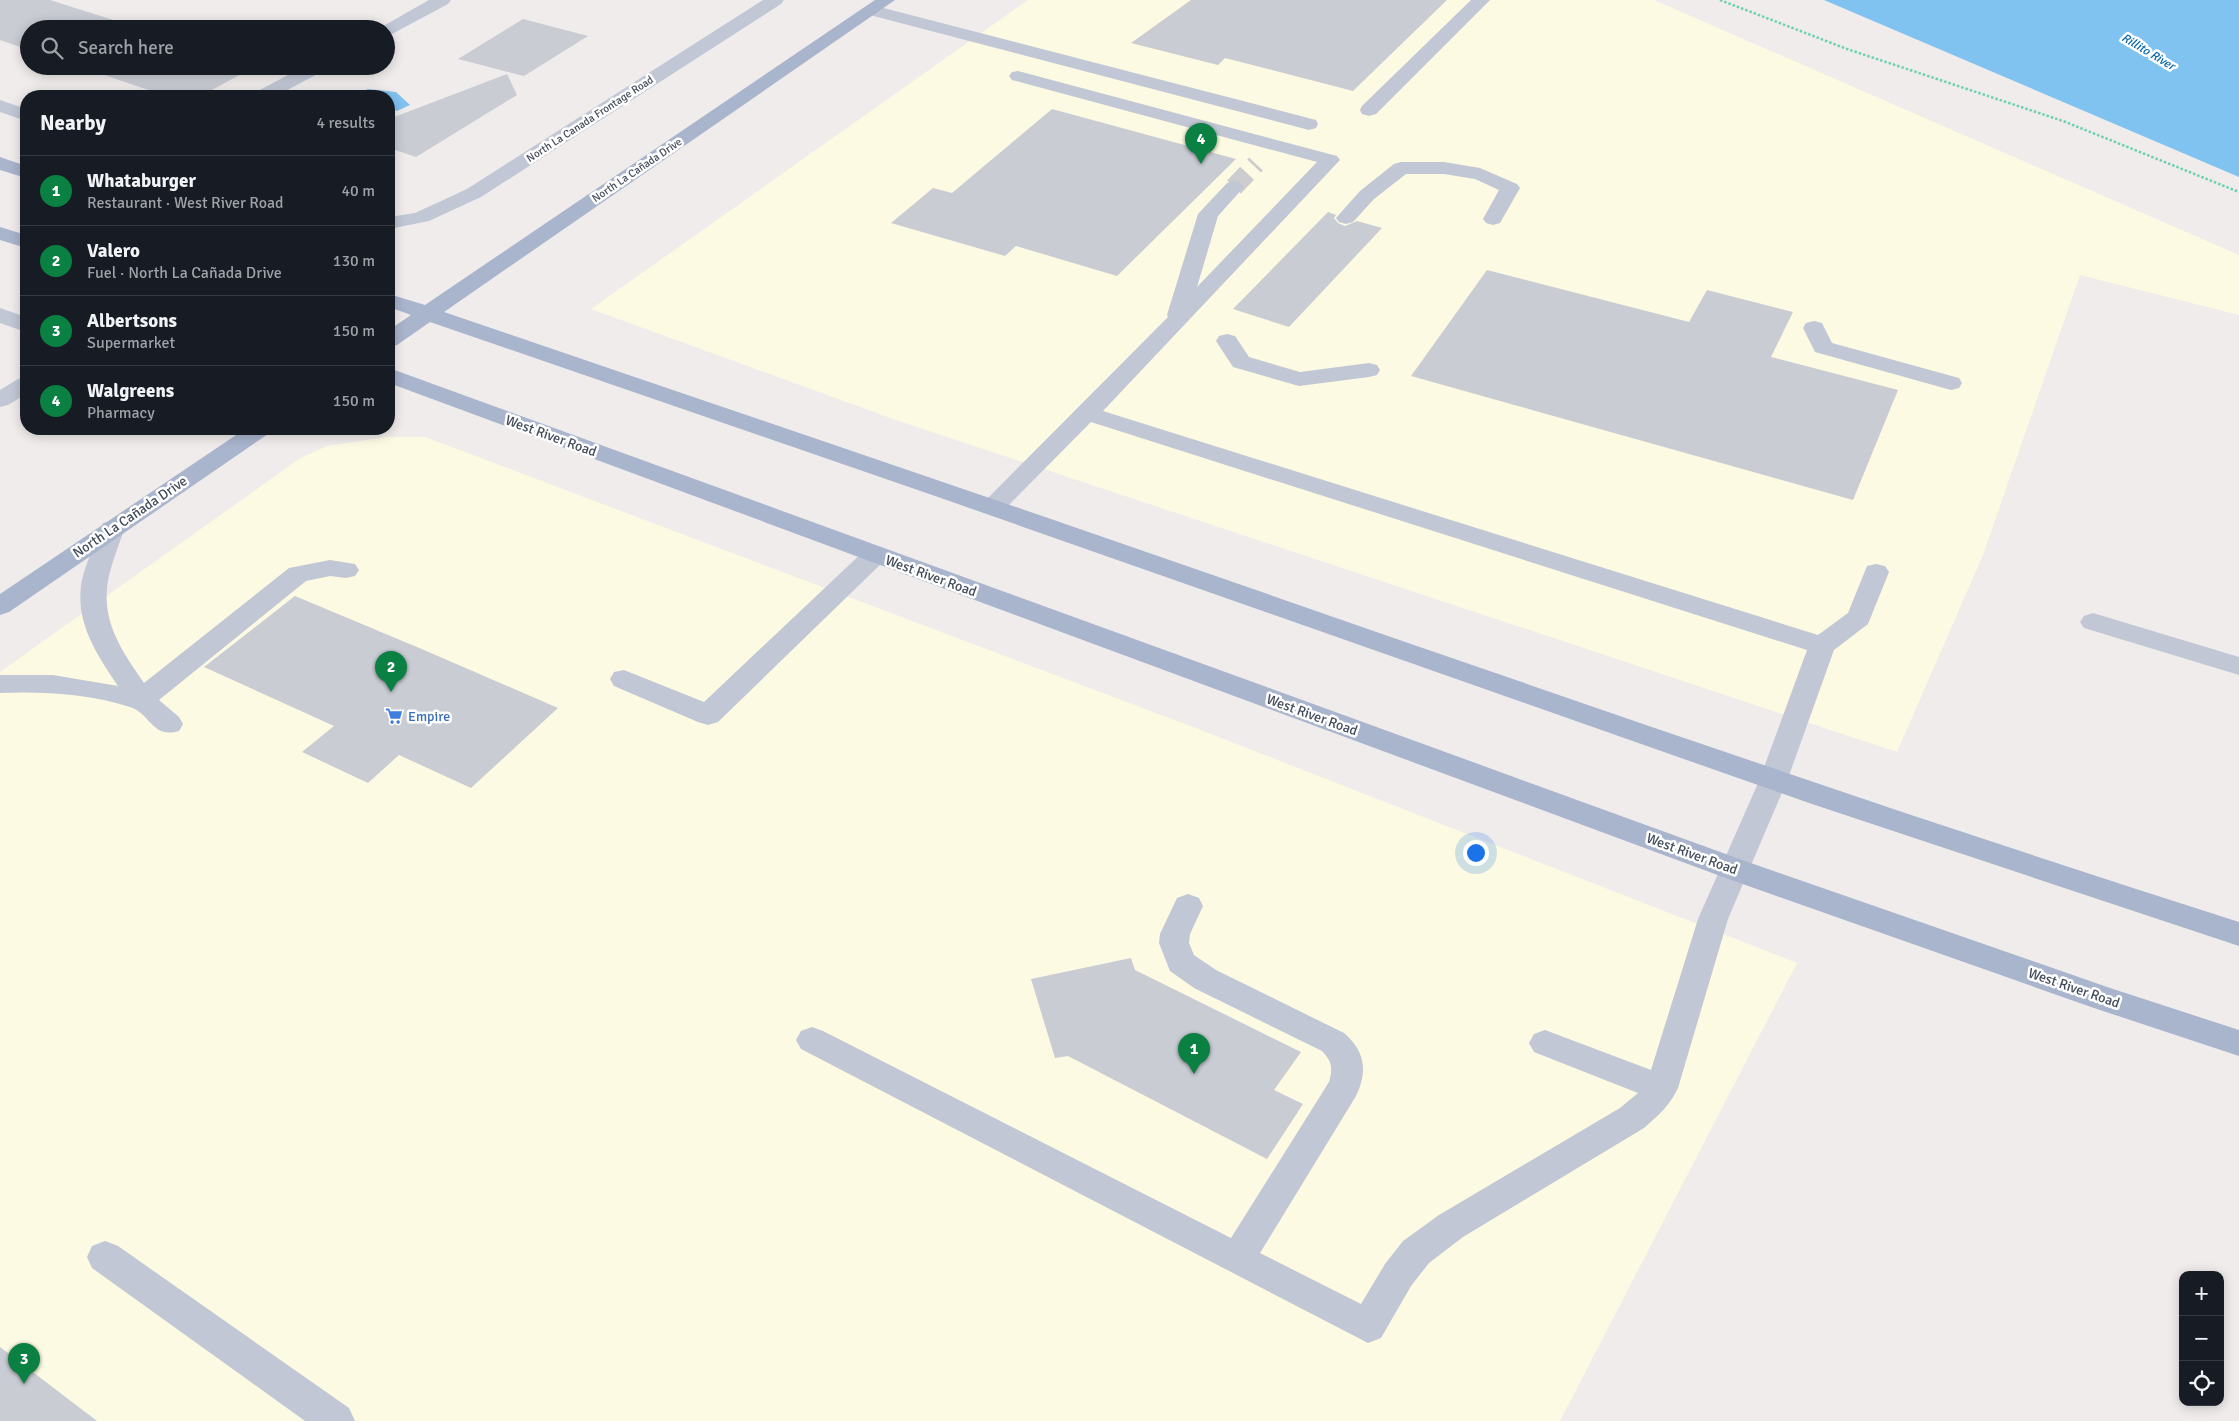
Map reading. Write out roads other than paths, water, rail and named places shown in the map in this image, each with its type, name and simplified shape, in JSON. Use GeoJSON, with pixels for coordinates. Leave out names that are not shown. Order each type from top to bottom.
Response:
{"type":"FeatureCollection","features":[{"type":"Feature","properties":{"kind":"main road","name":"North La Cañada Drive"},"geometry":{"type":"LineString","coordinates":[[395,336],[879,5]]}},
{"type":"Feature","properties":{"kind":"main road"},"geometry":{"type":"LineString","coordinates":[[0,163],[20,170]]}},
{"type":"Feature","properties":{"kind":"main road"},"geometry":{"type":"LineString","coordinates":[[0,233],[20,240]]}},
{"type":"Feature","properties":{"kind":"main road"},"geometry":{"type":"LineString","coordinates":[[395,302],[1773,780],[2076,882],[2239,934]]}},
{"type":"Feature","properties":{"kind":"main road","name":"West River Road"},"geometry":{"type":"LineString","coordinates":[[395,377],[1734,869],[2102,998],[2239,1043]]}},
{"type":"Feature","properties":{"kind":"main road","name":"North La Cañada Drive"},"geometry":{"type":"LineString","coordinates":[[0,606],[251,435]]}},
{"type":"Feature","properties":{"kind":"street"},"geometry":{"type":"LineString","coordinates":[[395,25],[442,0]]}},
{"type":"Feature","properties":{"kind":"street","name":"North La Canada Frontage Road"},"geometry":{"type":"LineString","coordinates":[[395,222],[429,214],[474,193],[775,0]]}},
{"type":"Feature","properties":{"kind":"street"},"geometry":{"type":"LineString","coordinates":[[1369,110],[1481,0]]}},
{"type":"Feature","properties":{"kind":"street"},"geometry":{"type":"LineString","coordinates":[[879,5],[1309,124]]}},
{"type":"Feature","properties":{"kind":"street"},"geometry":{"type":"LineString","coordinates":[[274,90],[302,75]]}},
{"type":"Feature","properties":{"kind":"street"},"geometry":{"type":"LineString","coordinates":[[993,508],[1089,414],[1176,319],[1330,160],[1018,76]]}},
{"type":"Feature","properties":{"kind":"street"},"geometry":{"type":"LineString","coordinates":[[0,106],[20,113]]}},
{"type":"Feature","properties":{"kind":"street"},"geometry":{"type":"LineString","coordinates":[[1346,218],[1367,195],[1401,168],[1444,168],[1480,174],[1510,188],[1494,218]]}},
{"type":"Feature","properties":{"kind":"street"},"geometry":{"type":"LineString","coordinates":[[1176,319],[1208,214],[1234,187]]}},
{"type":"Feature","properties":{"kind":"street"},"geometry":{"type":"LineString","coordinates":[[0,315],[20,323]]}},
{"type":"Feature","properties":{"kind":"street"},"geometry":{"type":"LineString","coordinates":[[1814,328],[1823,347],[1952,383]]}},
{"type":"Feature","properties":{"kind":"street"},"geometry":{"type":"LineString","coordinates":[[1227,341],[1241,362],[1298,379],[1369,370]]}},
{"type":"Feature","properties":{"kind":"street"},"geometry":{"type":"LineString","coordinates":[[0,400],[20,388]]}},
{"type":"Feature","properties":{"kind":"street"},"geometry":{"type":"LineString","coordinates":[[1089,414],[1822,645]]}},
{"type":"Feature","properties":{"kind":"street"},"geometry":{"type":"LineString","coordinates":[[112,529],[95,580],[93,608],[100,635],[140,700],[169,724]]}},
{"type":"Feature","properties":{"kind":"street"},"geometry":{"type":"LineString","coordinates":[[624,679],[708,715],[875,555]]}},
{"type":"Feature","properties":{"kind":"street"},"geometry":{"type":"LineString","coordinates":[[140,700],[298,574],[330,568],[346,570]]}},
{"type":"Feature","properties":{"kind":"street"},"geometry":{"type":"LineString","coordinates":[[812,1040],[1368,1326],[1398,1275],[1416,1252],[1451,1226],[1632,1118],[1650,1104],[1662,1088],[1713,919],[1773,780],[1822,645],[1859,618],[1876,572]]}},
{"type":"Feature","properties":{"kind":"street"},"geometry":{"type":"LineString","coordinates":[[2092,622],[2239,666]]}},
{"type":"Feature","properties":{"kind":"street"},"geometry":{"type":"LineString","coordinates":[[0,684],[39,683],[82,687],[140,700]]}},
{"type":"Feature","properties":{"kind":"street"},"geometry":{"type":"LineString","coordinates":[[1188,906],[1175,934],[1174,943],[1181,962],[1204,979],[1333,1042],[1343,1050],[1348,1062],[1348,1074],[1344,1086],[1237,1259]]}},
{"type":"Feature","properties":{"kind":"street"},"geometry":{"type":"LineString","coordinates":[[1545,1043],[1662,1088]]}},
{"type":"Feature","properties":{"kind":"street"},"geometry":{"type":"LineString","coordinates":[[105,1257],[336,1421]]}},
{"type":"Feature","properties":{"kind":"water","name":"Rillito River"},"geometry":{"type":"Polygon","coordinates":[[[1824,0],[2239,0],[2239,177],[1824,0]]]}},
{"type":"Feature","properties":{"kind":"water"},"geometry":{"type":"Polygon","coordinates":[[[395,92],[410,105],[395,110],[395,92]]]}},
{"type":"Feature","properties":{"kind":"tunnel"},"geometry":{"type":"LineString","coordinates":[[1234,187],[1256,164]]}},
{"type":"Feature","properties":{"kind":"place","name":"Walgreens"},"geometry":{"type":"Point","coordinates":[1201,164]}},
{"type":"Feature","properties":{"kind":"place","name":"Valero"},"geometry":{"type":"Point","coordinates":[391,692]}},
{"type":"Feature","properties":{"kind":"place","name":"Empire"},"geometry":{"type":"Point","coordinates":[394,716]}},
{"type":"Feature","properties":{"kind":"place","name":"Whataburger"},"geometry":{"type":"Point","coordinates":[1194,1074]}},
{"type":"Feature","properties":{"kind":"place","name":"Albertsons"},"geometry":{"type":"Point","coordinates":[24,1384]}}]}
